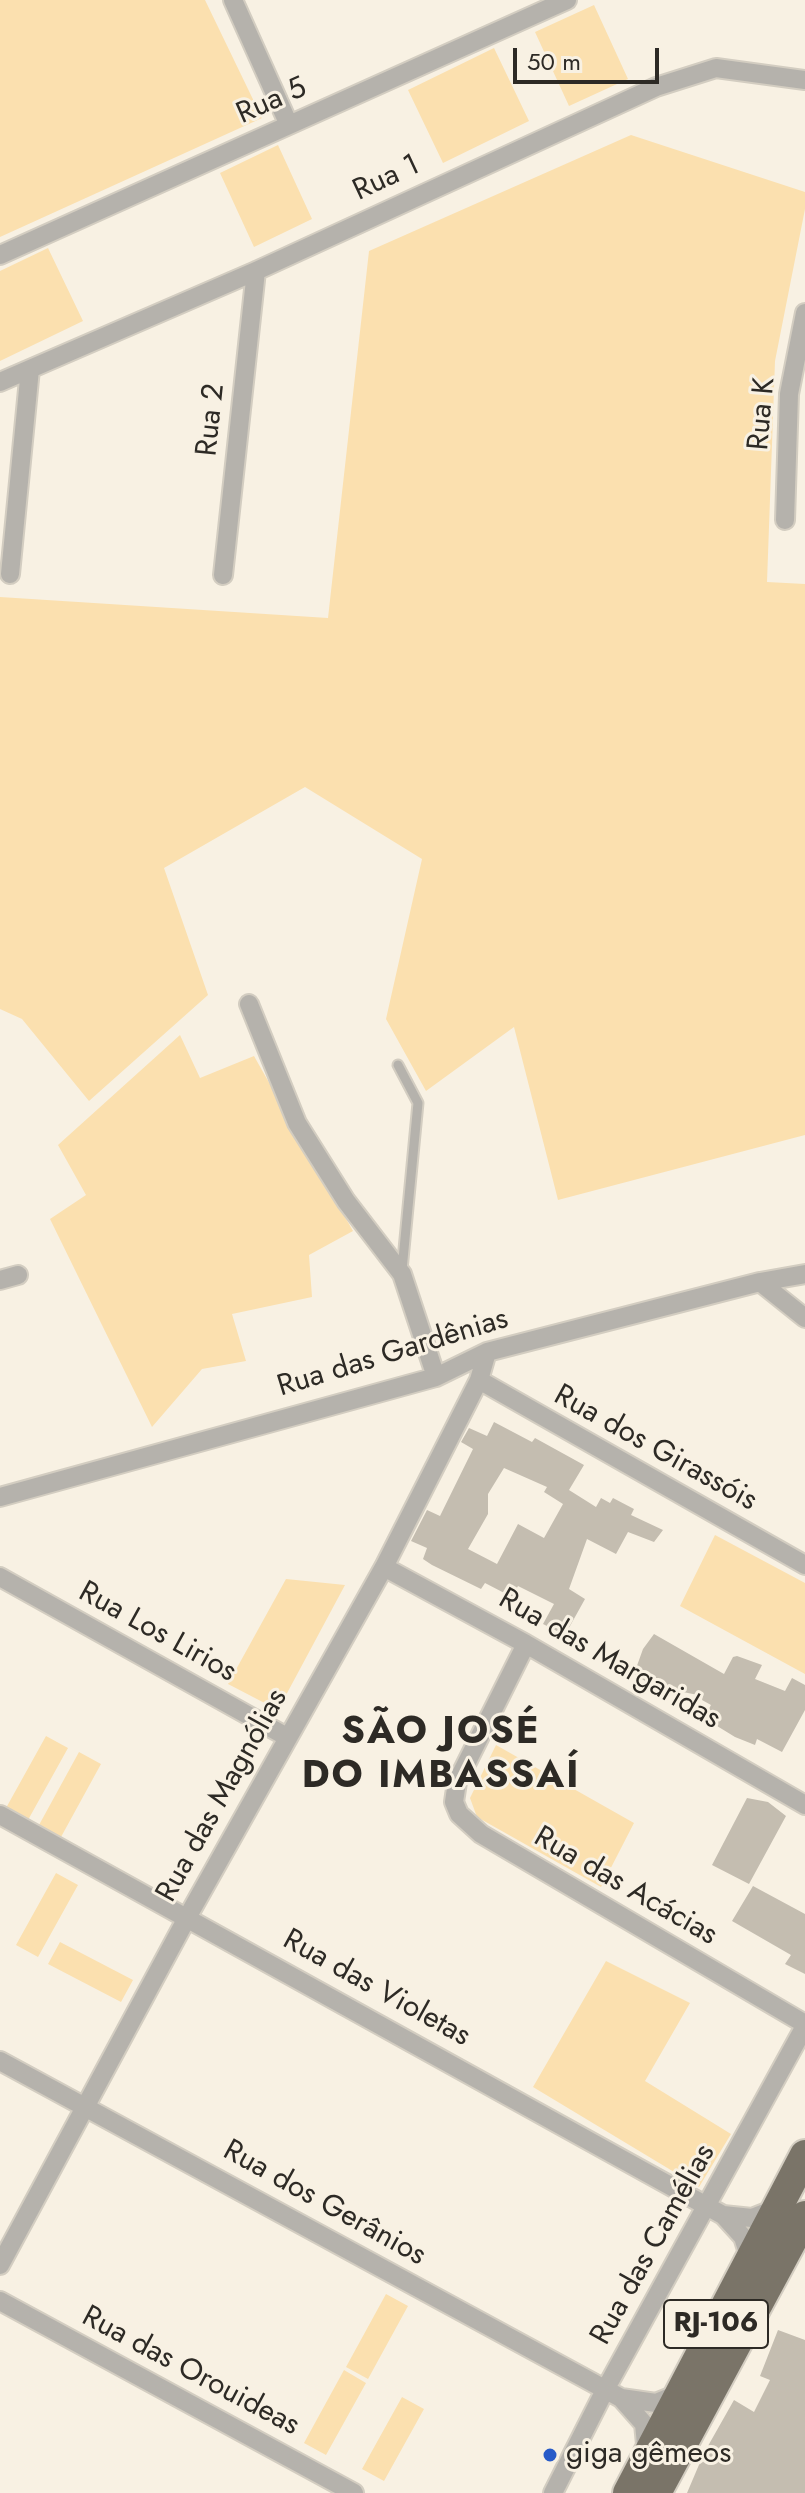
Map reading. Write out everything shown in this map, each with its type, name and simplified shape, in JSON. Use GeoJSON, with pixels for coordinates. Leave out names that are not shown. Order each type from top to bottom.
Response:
{"type":"FeatureCollection","features":[{"type":"Feature","properties":{"kind":"highway","name":"RJ-106"},"geometry":{"type":"LineString","coordinates":[[656,2493],[791,2212],[805,2155]]}},
{"type":"Feature","properties":{"kind":"highway","name":"RJ-106"},"geometry":{"type":"LineString","coordinates":[[628,2493],[750,2259],[791,2212]]}},
{"type":"Feature","properties":{"kind":"street"},"geometry":{"type":"LineString","coordinates":[[233,0],[289,125]]}},
{"type":"Feature","properties":{"kind":"street","name":"Rua 5"},"geometry":{"type":"LineString","coordinates":[[0,255],[567,0]]}},
{"type":"Feature","properties":{"kind":"street","name":"Rua 1"},"geometry":{"type":"LineString","coordinates":[[0,382],[256,271],[691,74],[716,68],[805,80]]}},
{"type":"Feature","properties":{"kind":"street","name":"Rua 2"},"geometry":{"type":"LineString","coordinates":[[223,575],[256,271]]}},
{"type":"Feature","properties":{"kind":"street","name":"Rua K"},"geometry":{"type":"LineString","coordinates":[[785,520],[789,394],[805,313]]}},
{"type":"Feature","properties":{"kind":"street"},"geometry":{"type":"LineString","coordinates":[[10,574],[30,369]]}},
{"type":"Feature","properties":{"kind":"street"},"geometry":{"type":"LineString","coordinates":[[249,1004],[297,1123],[354,1213],[402,1274],[436,1377]]}},
{"type":"Feature","properties":{"kind":"street","name":"Rua das Gardênias"},"geometry":{"type":"LineString","coordinates":[[0,1497],[436,1377],[487,1352],[760,1282],[805,1274]]}},
{"type":"Feature","properties":{"kind":"street"},"geometry":{"type":"LineString","coordinates":[[760,1282],[805,1318]]}},
{"type":"Feature","properties":{"kind":"street","name":"Rua das Magnólias"},"geometry":{"type":"LineString","coordinates":[[0,2265],[188,1916],[384,1567],[479,1380],[487,1352]]}},
{"type":"Feature","properties":{"kind":"street","name":"Rua dos Girassóis"},"geometry":{"type":"LineString","coordinates":[[479,1380],[805,1565]]}},
{"type":"Feature","properties":{"kind":"street","name":"Rua das Margaridas"},"geometry":{"type":"LineString","coordinates":[[384,1567],[526,1644],[805,1805]]}},
{"type":"Feature","properties":{"kind":"street","name":"Rua Los Lirios"},"geometry":{"type":"LineString","coordinates":[[0,1577],[287,1737]]}},
{"type":"Feature","properties":{"kind":"street","name":"Rua das Acácias"},"geometry":{"type":"LineString","coordinates":[[526,1644],[457,1782],[454,1802],[459,1814],[481,1834],[805,2025]]}},
{"type":"Feature","properties":{"kind":"street","name":"Rua das Violetas"},"geometry":{"type":"LineString","coordinates":[[0,1815],[188,1916],[716,2211],[743,2237],[750,2259]]}},
{"type":"Feature","properties":{"kind":"street","name":"Rua das Camélias"},"geometry":{"type":"LineString","coordinates":[[553,2493],[613,2394],[716,2211],[805,2025]]}},
{"type":"Feature","properties":{"kind":"street","name":"Rua dos Gerânios"},"geometry":{"type":"LineString","coordinates":[[0,2061],[613,2394],[644,2424],[647,2455]]}},
{"type":"Feature","properties":{"kind":"street"},"geometry":{"type":"LineString","coordinates":[[716,2211],[752,2218],[791,2212]]}},
{"type":"Feature","properties":{"kind":"street","name":"Rua das Orouideas"},"geometry":{"type":"LineString","coordinates":[[0,2301],[354,2493]]}},
{"type":"Feature","properties":{"kind":"street","name":"Rua dos Gerânios"},"geometry":{"type":"LineString","coordinates":[[613,2394],[656,2403],[680,2393]]}},
{"type":"Feature","properties":{"kind":"lane"},"geometry":{"type":"LineString","coordinates":[[398,1065],[418,1103],[402,1274]]}},
{"type":"Feature","properties":{"kind":"shaded area"},"geometry":{"type":"Polygon","coordinates":[[[0,0],[205,0],[262,118],[0,237],[0,0]]]}},
{"type":"Feature","properties":{"kind":"shaded area"},"geometry":{"type":"Polygon","coordinates":[[[594,5],[628,79],[569,106],[535,32],[594,5]]]}},
{"type":"Feature","properties":{"kind":"shaded area"},"geometry":{"type":"Polygon","coordinates":[[[494,48],[529,121],[443,163],[408,90],[494,48]]]}},
{"type":"Feature","properties":{"kind":"shaded area"},"geometry":{"type":"Polygon","coordinates":[[[631,135],[805,192],[805,209],[775,361],[767,582],[805,584],[805,1135],[558,1200],[514,1027],[426,1091],[386,1019],[422,859],[305,787],[164,868],[208,995],[89,1101],[22,1019],[0,1009],[0,597],[328,618],[369,251],[631,135]]]}},
{"type":"Feature","properties":{"kind":"shaded area"},"geometry":{"type":"Polygon","coordinates":[[[278,145],[312,219],[254,247],[220,173],[278,145]]]}},
{"type":"Feature","properties":{"kind":"shaded area"},"geometry":{"type":"Polygon","coordinates":[[[48,248],[83,321],[0,361],[0,271],[48,248]]]}},
{"type":"Feature","properties":{"kind":"shaded area"},"geometry":{"type":"Polygon","coordinates":[[[180,1035],[200,1078],[254,1056],[353,1231],[309,1255],[312,1297],[232,1314],[246,1361],[202,1369],[152,1427],[50,1219],[86,1195],[58,1145],[180,1035]]]}},
{"type":"Feature","properties":{"kind":"shaded area"},"geometry":{"type":"Polygon","coordinates":[[[715,1535],[805,1583],[805,1674],[680,1606],[715,1535]]]}},
{"type":"Feature","properties":{"kind":"shaded area"},"geometry":{"type":"Polygon","coordinates":[[[286,1579],[345,1585],[278,1710],[228,1684],[286,1579]]]}},
{"type":"Feature","properties":{"kind":"shaded area"},"geometry":{"type":"Polygon","coordinates":[[[46,1736],[68,1748],[28,1820],[6,1808],[46,1736]]]}},
{"type":"Feature","properties":{"kind":"shaded area"},"geometry":{"type":"Polygon","coordinates":[[[496,1745],[634,1823],[601,1887],[477,1817],[470,1798],[496,1745]]]}},
{"type":"Feature","properties":{"kind":"shaded area"},"geometry":{"type":"Polygon","coordinates":[[[79,1752],[101,1764],[61,1837],[39,1825],[79,1752]]]}},
{"type":"Feature","properties":{"kind":"shaded area"},"geometry":{"type":"Polygon","coordinates":[[[56,1873],[78,1885],[38,1957],[16,1945],[56,1873]]]}},
{"type":"Feature","properties":{"kind":"shaded area"},"geometry":{"type":"Polygon","coordinates":[[[60,1942],[133,1980],[121,2002],[48,1964],[60,1942]]]}},
{"type":"Feature","properties":{"kind":"shaded area"},"geometry":{"type":"Polygon","coordinates":[[[606,1961],[690,2003],[645,2081],[731,2134],[699,2187],[533,2087],[606,1961]]]}},
{"type":"Feature","properties":{"kind":"shaded area"},"geometry":{"type":"Polygon","coordinates":[[[386,2294],[408,2306],[368,2379],[346,2367],[386,2294]]]}},
{"type":"Feature","properties":{"kind":"shaded area"},"geometry":{"type":"Polygon","coordinates":[[[344,2370],[366,2383],[326,2455],[304,2443],[344,2370]]]}},
{"type":"Feature","properties":{"kind":"shaded area"},"geometry":{"type":"Polygon","coordinates":[[[402,2397],[424,2409],[384,2481],[362,2469],[402,2397]]]}},
{"type":"Feature","properties":{"kind":"building"},"geometry":{"type":"Polygon","coordinates":[[[494,1422],[532,1442],[535,1438],[584,1465],[569,1490],[596,1507],[601,1498],[610,1503],[613,1498],[634,1509],[631,1515],[663,1530],[654,1542],[628,1532],[616,1554],[587,1539],[569,1589],[585,1599],[565,1635],[543,1624],[554,1604],[518,1586],[512,1597],[485,1583],[481,1589],[423,1559],[427,1548],[411,1541],[427,1510],[440,1516],[473,1449],[461,1442],[469,1428],[487,1436],[494,1422]],[[504,1468],[488,1494],[488,1514],[468,1549],[497,1564],[518,1524],[544,1538],[563,1504],[544,1492],[547,1487],[504,1468]]]}},
{"type":"Feature","properties":{"kind":"building"},"geometry":{"type":"Polygon","coordinates":[[[654,1634],[724,1674],[733,1657],[737,1656],[762,1665],[755,1679],[785,1691],[792,1678],[805,1685],[805,1710],[782,1752],[757,1739],[755,1745],[735,1737],[704,1718],[711,1705],[702,1700],[703,1696],[653,1686],[634,1674],[643,1649],[654,1634]]]}},
{"type":"Feature","properties":{"kind":"building"},"geometry":{"type":"Polygon","coordinates":[[[747,1798],[768,1802],[786,1816],[749,1884],[712,1865],[747,1798]]]}},
{"type":"Feature","properties":{"kind":"building"},"geometry":{"type":"Polygon","coordinates":[[[753,1886],[805,1914],[805,1974],[785,1964],[791,1955],[732,1921],[753,1886]]]}},
{"type":"Feature","properties":{"kind":"building"},"geometry":{"type":"Polygon","coordinates":[[[778,2330],[805,2340],[805,2493],[687,2493],[704,2453],[734,2400],[754,2412],[770,2380],[760,2376],[778,2330]]]}},
{"type":"Feature","properties":{"kind":"place","name":"giga gêmeos"},"geometry":{"type":"Point","coordinates":[550,2455]}},
{"type":"Feature","properties":{"kind":"district","name":"SÃO JOSÉ DO IMBASSAÍ"},"geometry":{"type":"Point","coordinates":[441,1756]}}]}
